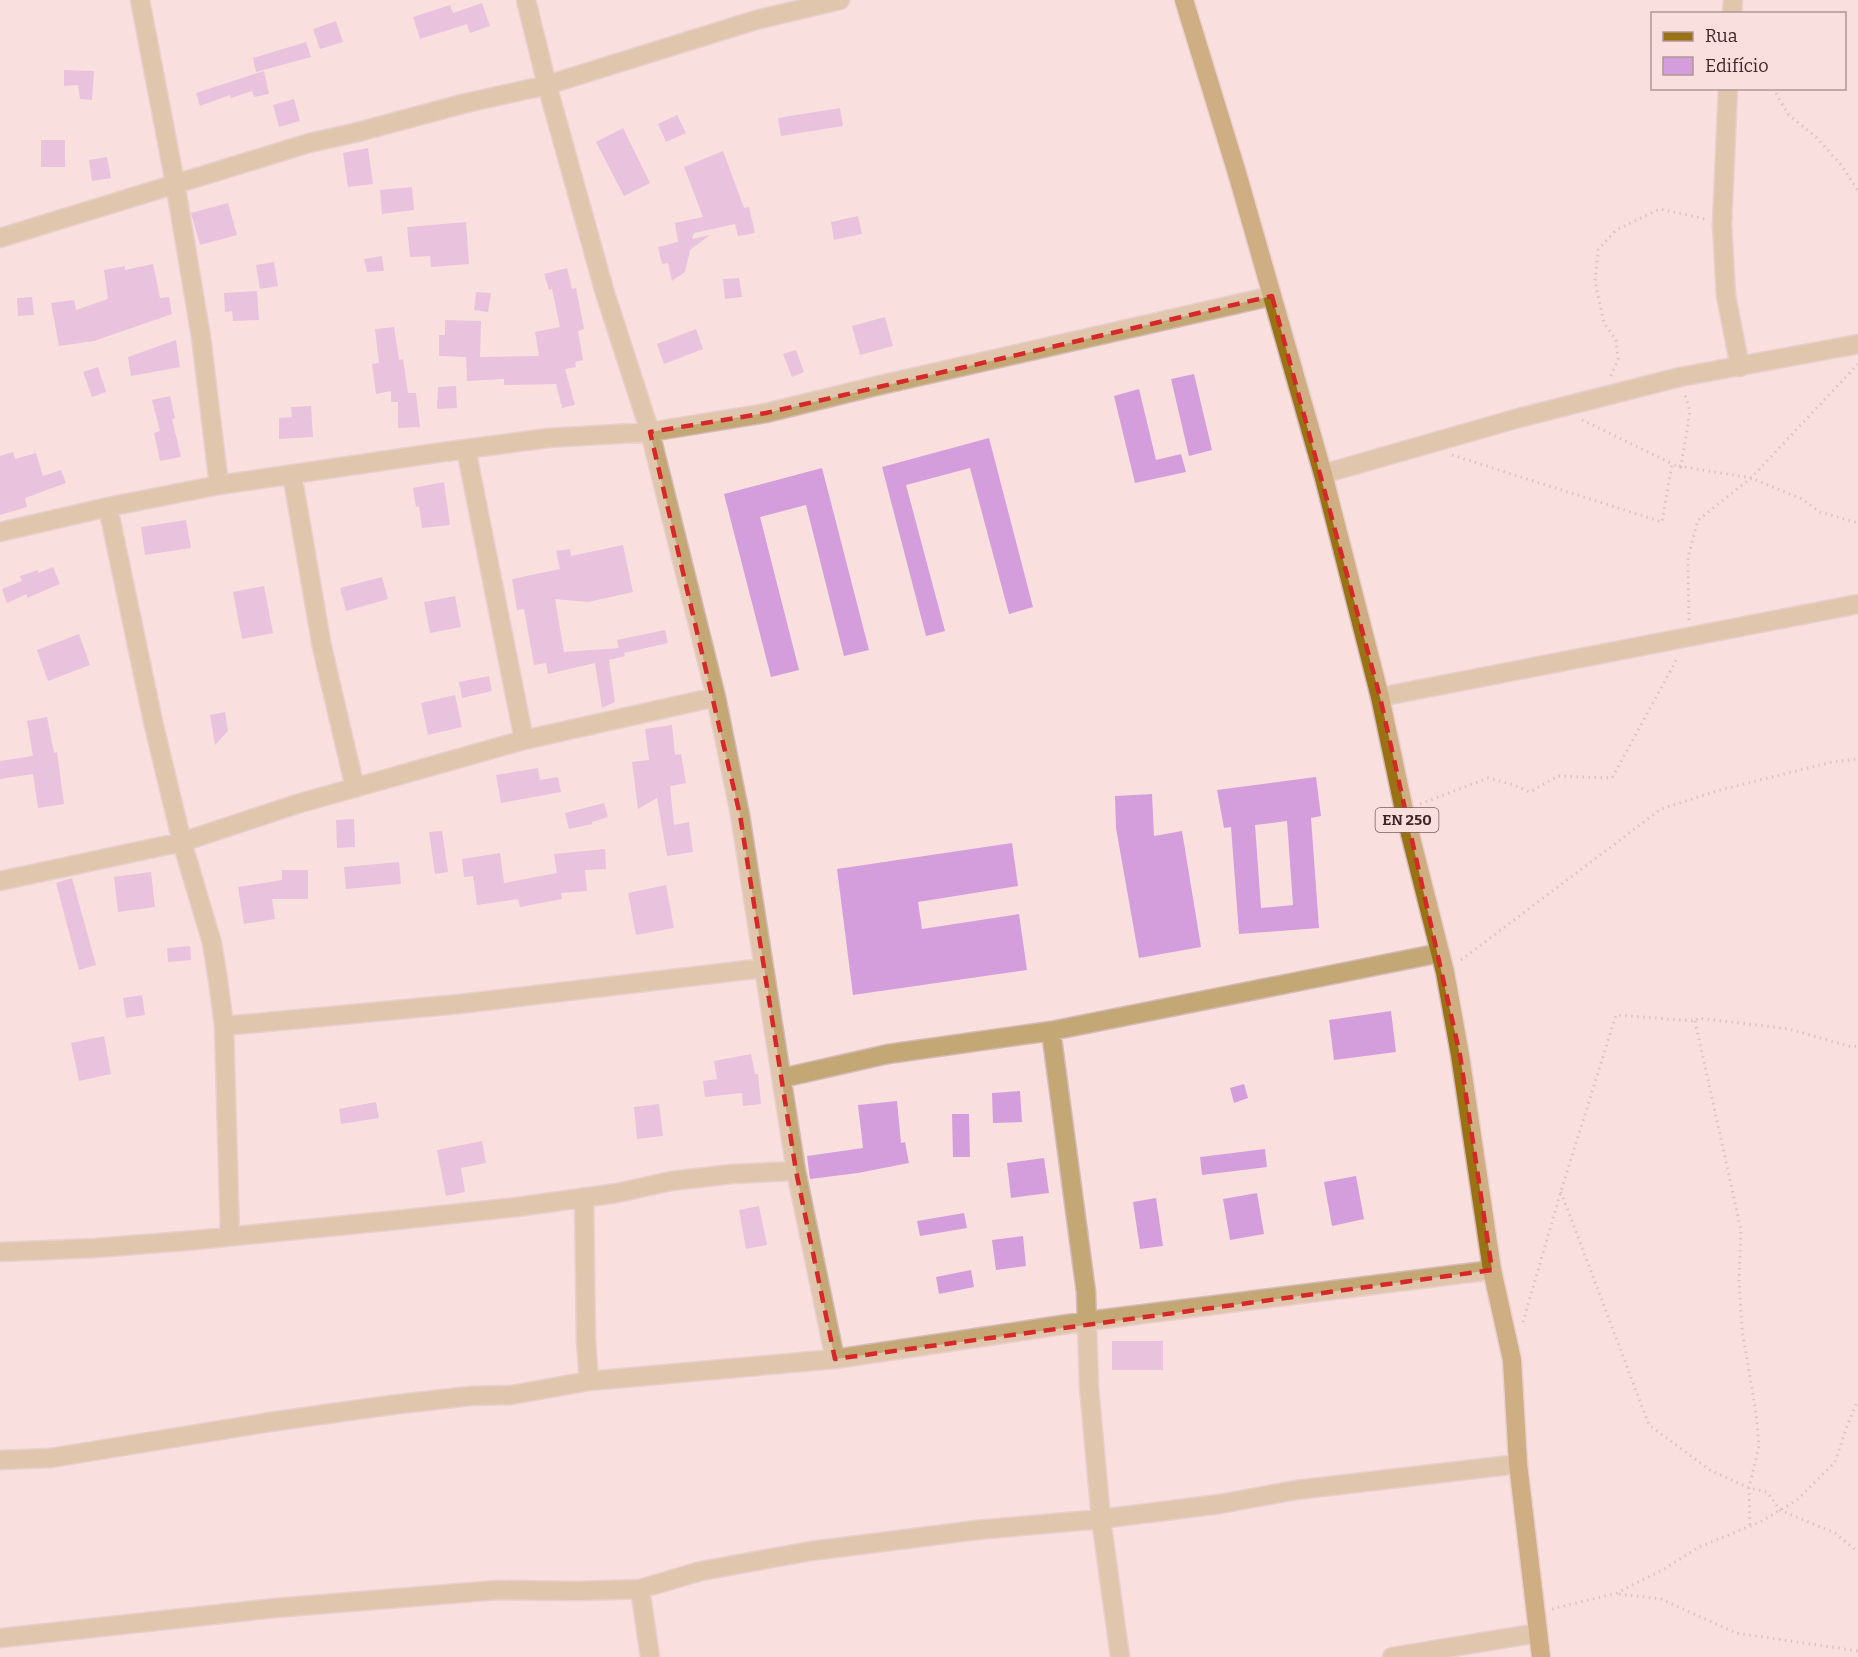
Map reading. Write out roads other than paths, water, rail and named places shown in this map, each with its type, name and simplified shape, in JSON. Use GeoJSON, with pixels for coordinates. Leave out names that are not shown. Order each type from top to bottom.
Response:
{"type":"FeatureCollection","features":[{"type":"Feature","properties":{"kind":"main road","name":"EN 250"},"geometry":{"type":"LineString","coordinates":[[1184,0],[1237,173],[1323,474],[1380,697],[1404,810],[1445,972],[1460,1054],[1492,1270],[1512,1360],[1518,1464],[1541,1657]]}},
{"type":"Feature","properties":{"kind":"street"},"geometry":{"type":"LineString","coordinates":[[140,0],[175,183],[201,337],[219,485]]}},
{"type":"Feature","properties":{"kind":"street"},"geometry":{"type":"LineString","coordinates":[[526,0],[547,85],[605,293],[650,432],[716,697],[740,815],[796,1172],[835,1359]]}},
{"type":"Feature","properties":{"kind":"street"},"geometry":{"type":"LineString","coordinates":[[0,238],[309,143],[547,85],[756,20],[840,0]]}},
{"type":"Feature","properties":{"kind":"street"},"geometry":{"type":"LineString","coordinates":[[1728,90],[1722,224],[1726,296],[1740,367]]}},
{"type":"Feature","properties":{"kind":"street"},"geometry":{"type":"LineString","coordinates":[[0,532],[219,485],[466,449],[577,436],[650,432],[766,413],[1272,296]]}},
{"type":"Feature","properties":{"kind":"street"},"geometry":{"type":"LineString","coordinates":[[1323,474],[1680,377],[1858,344]]}},
{"type":"Feature","properties":{"kind":"street"},"geometry":{"type":"LineString","coordinates":[[466,449],[524,740]]}},
{"type":"Feature","properties":{"kind":"street"},"geometry":{"type":"LineString","coordinates":[[292,474],[322,647],[355,788]]}},
{"type":"Feature","properties":{"kind":"street"},"geometry":{"type":"LineString","coordinates":[[108,507],[154,726],[182,842],[212,943],[224,1026],[230,1236]]}},
{"type":"Feature","properties":{"kind":"street"},"geometry":{"type":"LineString","coordinates":[[1380,697],[1858,604]]}},
{"type":"Feature","properties":{"kind":"street"},"geometry":{"type":"LineString","coordinates":[[0,881],[182,842],[297,804],[524,740],[716,697]]}},
{"type":"Feature","properties":{"kind":"street"},"geometry":{"type":"LineString","coordinates":[[782,1078],[888,1054],[1051,1031],[1440,953]]}},
{"type":"Feature","properties":{"kind":"street"},"geometry":{"type":"LineString","coordinates":[[224,1026],[448,1005],[764,968]]}},
{"type":"Feature","properties":{"kind":"street"},"geometry":{"type":"LineString","coordinates":[[1051,1031],[1074,1191],[1088,1321],[1089,1387],[1101,1519],[1120,1657]]}},
{"type":"Feature","properties":{"kind":"street"},"geometry":{"type":"LineString","coordinates":[[0,1252],[96,1248],[230,1236],[517,1207],[617,1192],[671,1181],[732,1174],[796,1172]]}},
{"type":"Feature","properties":{"kind":"street"},"geometry":{"type":"LineString","coordinates":[[584,1197],[586,1341],[589,1381]]}},
{"type":"Feature","properties":{"kind":"street"},"geometry":{"type":"LineString","coordinates":[[0,1461],[51,1458],[303,1417],[459,1397],[531,1392],[589,1381],[835,1359],[1088,1321],[1492,1270]]}},
{"type":"Feature","properties":{"kind":"street"},"geometry":{"type":"LineString","coordinates":[[0,1638],[275,1608],[498,1590],[640,1589],[701,1571],[810,1551],[977,1530],[1101,1519],[1220,1504],[1296,1490],[1518,1464]]}},
{"type":"Feature","properties":{"kind":"street"},"geometry":{"type":"LineString","coordinates":[[640,1589],[650,1657]]}},
{"type":"Feature","properties":{"kind":"street"},"geometry":{"type":"LineString","coordinates":[[1392,1657],[1538,1633]]}}]}
